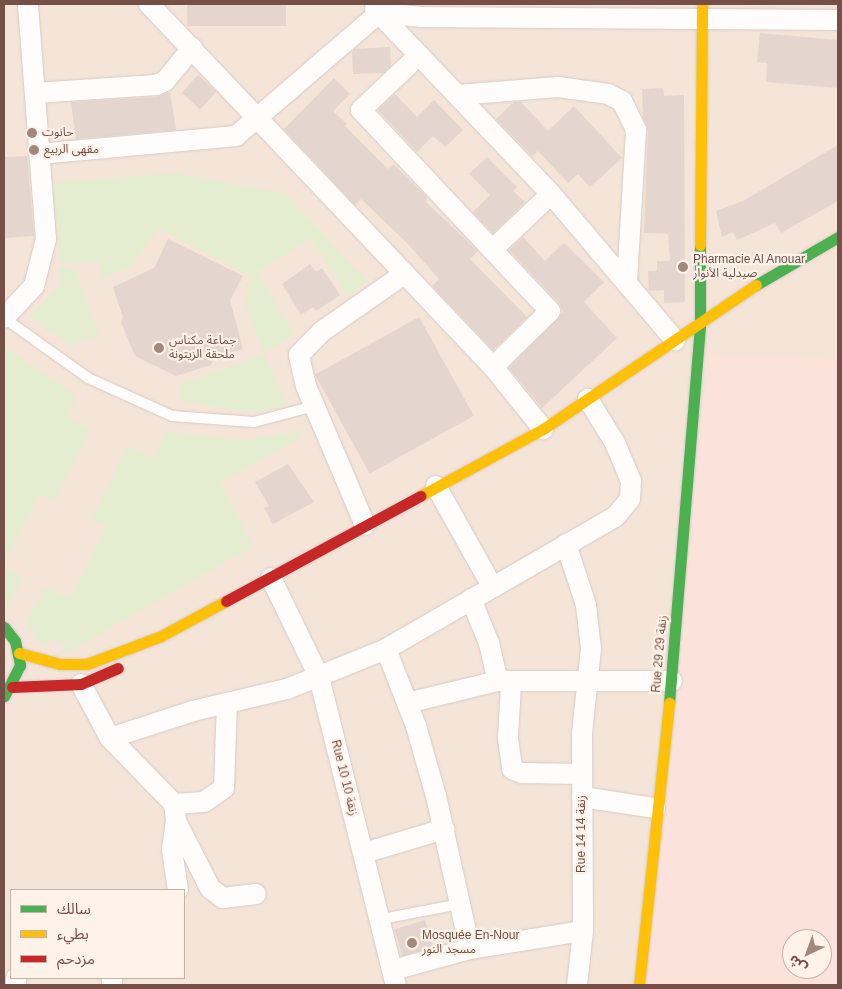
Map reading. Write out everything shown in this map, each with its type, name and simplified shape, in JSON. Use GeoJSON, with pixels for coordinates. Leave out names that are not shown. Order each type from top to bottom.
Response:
{"type":"FeatureCollection","features":[{"type":"Feature","properties":{"kind":"street"},"geometry":{"type":"LineString","coordinates":[[4,318],[34,286],[42,265],[46,239],[28,4]]}},
{"type":"Feature","properties":{"kind":"street"},"geometry":{"type":"LineString","coordinates":[[149,4],[260,118],[493,367],[544,428]]}},
{"type":"Feature","properties":{"kind":"street"},"geometry":{"type":"LineString","coordinates":[[39,154],[236,136],[260,118],[374,8],[702,12],[838,20]]}},
{"type":"Feature","properties":{"kind":"street"},"geometry":{"type":"LineString","coordinates":[[374,8],[551,194],[627,281],[675,340]]}},
{"type":"Feature","properties":{"kind":"street","name":"Rue 29 زنقة 29"},"geometry":{"type":"LineString","coordinates":[[639,985],[655,808],[672,681],[700,324],[702,12]]}},
{"type":"Feature","properties":{"kind":"street"},"geometry":{"type":"LineString","coordinates":[[35,93],[156,85],[165,81],[192,48]]}},
{"type":"Feature","properties":{"kind":"street"},"geometry":{"type":"LineString","coordinates":[[419,55],[361,110],[550,311],[493,367]]}},
{"type":"Feature","properties":{"kind":"street"},"geometry":{"type":"LineString","coordinates":[[458,95],[558,88],[608,94],[622,101],[636,130],[627,281]]}},
{"type":"Feature","properties":{"kind":"street"},"geometry":{"type":"LineString","coordinates":[[493,249],[551,194]]}},
{"type":"Feature","properties":{"kind":"street"},"geometry":{"type":"LineString","coordinates":[[19,652],[60,664],[87,664],[161,636],[272,578],[544,428],[807,253],[838,237]]}},
{"type":"Feature","properties":{"kind":"street"},"geometry":{"type":"LineString","coordinates":[[366,526],[300,369],[303,348],[404,274]]}},
{"type":"Feature","properties":{"kind":"street"},"geometry":{"type":"LineString","coordinates":[[110,738],[319,677],[386,649],[621,512],[632,492],[625,462],[588,399]]}},
{"type":"Feature","properties":{"kind":"street"},"geometry":{"type":"LineString","coordinates":[[436,486],[492,586]]}},
{"type":"Feature","properties":{"kind":"street","name":"Rue 14 زنقة 14"},"geometry":{"type":"LineString","coordinates":[[566,544],[586,605],[591,649],[581,774],[583,931],[577,985]]}},
{"type":"Feature","properties":{"kind":"street","name":"Rue 10 زنقة 10"},"geometry":{"type":"LineString","coordinates":[[272,578],[319,677],[382,919],[395,978]]}},
{"type":"Feature","properties":{"kind":"street"},"geometry":{"type":"LineString","coordinates":[[471,599],[504,682],[512,769],[522,773],[581,774]]}},
{"type":"Feature","properties":{"kind":"street"},"geometry":{"type":"LineString","coordinates":[[4,627],[19,652],[18,676],[4,696]]}},
{"type":"Feature","properties":{"kind":"street"},"geometry":{"type":"LineString","coordinates":[[12,687],[81,684],[133,659],[161,636]]}},
{"type":"Feature","properties":{"kind":"street"},"geometry":{"type":"LineString","coordinates":[[386,649],[407,703],[444,829],[470,948]]}},
{"type":"Feature","properties":{"kind":"street"},"geometry":{"type":"LineString","coordinates":[[407,703],[504,682],[672,681]]}},
{"type":"Feature","properties":{"kind":"street"},"geometry":{"type":"LineString","coordinates":[[81,684],[110,738],[175,812],[200,875],[215,894],[231,898],[256,894]]}},
{"type":"Feature","properties":{"kind":"street"},"geometry":{"type":"LineString","coordinates":[[175,812],[204,802],[224,788],[227,703]]}},
{"type":"Feature","properties":{"kind":"street"},"geometry":{"type":"LineString","coordinates":[[582,797],[655,808]]}},
{"type":"Feature","properties":{"kind":"street"},"geometry":{"type":"LineString","coordinates":[[175,812],[172,850],[178,889]]}},
{"type":"Feature","properties":{"kind":"street"},"geometry":{"type":"LineString","coordinates":[[364,853],[444,829]]}},
{"type":"Feature","properties":{"kind":"street"},"geometry":{"type":"LineString","coordinates":[[395,978],[470,948],[583,931]]}},
{"type":"Feature","properties":{"kind":"lane"},"geometry":{"type":"LineString","coordinates":[[4,318],[88,378],[172,416],[254,422],[314,406]]}},
{"type":"Feature","properties":{"kind":"lane"},"geometry":{"type":"LineString","coordinates":[[382,919],[460,904]]}},
{"type":"Feature","properties":{"kind":"shaded area"},"geometry":{"type":"Polygon","coordinates":[[[4,4],[838,4],[838,985],[4,985],[4,4]]]}},
{"type":"Feature","properties":{"kind":"shaded area"},"geometry":{"type":"Polygon","coordinates":[[[709,354],[838,359],[838,985],[645,985],[709,354]]]}},
{"type":"Feature","properties":{"kind":"green space"},"geometry":{"type":"Polygon","coordinates":[[[173,173],[284,193],[367,281],[348,297],[310,238],[257,272],[294,334],[264,354],[245,305],[251,276],[160,229],[129,268],[103,278],[98,263],[60,263],[53,183],[173,173]]]}},
{"type":"Feature","properties":{"kind":"green space"},"geometry":{"type":"Polygon","coordinates":[[[59,267],[74,267],[99,335],[72,346],[29,316],[59,286],[59,267]]]}},
{"type":"Feature","properties":{"kind":"green space"},"geometry":{"type":"Polygon","coordinates":[[[4,346],[77,397],[67,418],[90,429],[55,501],[39,494],[4,565],[4,346]]]}},
{"type":"Feature","properties":{"kind":"green space"},"geometry":{"type":"Polygon","coordinates":[[[264,354],[287,405],[252,413],[181,401],[177,386],[264,354]]]}},
{"type":"Feature","properties":{"kind":"green space"},"geometry":{"type":"Polygon","coordinates":[[[299,431],[302,437],[220,483],[253,546],[67,653],[63,652],[65,645],[50,639],[47,647],[38,641],[26,622],[45,587],[70,599],[106,526],[92,519],[127,447],[154,458],[166,432],[243,440],[299,431]]]}},
{"type":"Feature","properties":{"kind":"green space"},"geometry":{"type":"Polygon","coordinates":[[[4,567],[24,577],[7,607],[4,605],[4,567]]]}},
{"type":"Feature","properties":{"kind":"building"},"geometry":{"type":"Polygon","coordinates":[[[187,4],[286,4],[286,26],[187,26],[187,4]]]}},
{"type":"Feature","properties":{"kind":"building"},"geometry":{"type":"Polygon","coordinates":[[[760,33],[838,40],[838,88],[766,82],[767,63],[757,62],[760,33]]]}},
{"type":"Feature","properties":{"kind":"building"},"geometry":{"type":"Polygon","coordinates":[[[390,47],[391,66],[383,73],[353,74],[352,52],[355,49],[390,47]]]}},
{"type":"Feature","properties":{"kind":"building"},"geometry":{"type":"Polygon","coordinates":[[[198,75],[216,92],[200,110],[182,93],[198,75]]]}},
{"type":"Feature","properties":{"kind":"building"},"geometry":{"type":"Polygon","coordinates":[[[334,78],[350,94],[333,111],[347,124],[345,126],[388,169],[393,164],[427,197],[426,202],[478,251],[470,259],[527,317],[493,350],[432,286],[439,279],[407,243],[361,199],[355,205],[284,129],[334,78]]]}},
{"type":"Feature","properties":{"kind":"building"},"geometry":{"type":"Polygon","coordinates":[[[663,88],[664,96],[684,95],[685,302],[664,303],[664,290],[649,291],[648,271],[657,271],[657,261],[670,261],[668,234],[644,233],[648,131],[643,116],[642,89],[663,88]]]}},
{"type":"Feature","properties":{"kind":"building"},"geometry":{"type":"Polygon","coordinates":[[[170,92],[176,130],[76,139],[71,102],[157,97],[170,92]]]}},
{"type":"Feature","properties":{"kind":"building"},"geometry":{"type":"Polygon","coordinates":[[[395,94],[417,117],[434,100],[463,130],[445,147],[433,136],[417,152],[378,110],[395,94]]]}},
{"type":"Feature","properties":{"kind":"building"},"geometry":{"type":"Polygon","coordinates":[[[514,102],[521,102],[548,131],[574,106],[622,158],[590,187],[578,174],[568,183],[538,151],[532,156],[496,119],[514,102]]]}},
{"type":"Feature","properties":{"kind":"building"},"geometry":{"type":"Polygon","coordinates":[[[838,145],[838,201],[781,233],[775,223],[737,240],[733,232],[722,237],[716,211],[743,201],[838,145]]]}},
{"type":"Feature","properties":{"kind":"building"},"geometry":{"type":"Polygon","coordinates":[[[27,156],[34,236],[4,238],[4,157],[27,156]]]}},
{"type":"Feature","properties":{"kind":"building"},"geometry":{"type":"Polygon","coordinates":[[[487,157],[517,187],[513,191],[525,202],[493,233],[473,212],[490,195],[469,174],[487,157]]]}},
{"type":"Feature","properties":{"kind":"building"},"geometry":{"type":"Polygon","coordinates":[[[523,237],[545,261],[564,243],[604,282],[584,302],[617,338],[542,408],[509,368],[563,312],[559,303],[509,250],[523,237]]]}},
{"type":"Feature","properties":{"kind":"building"},"geometry":{"type":"Polygon","coordinates":[[[168,239],[243,276],[230,300],[243,349],[213,358],[211,365],[176,376],[135,356],[121,322],[123,317],[113,287],[154,268],[168,239]]]}},
{"type":"Feature","properties":{"kind":"building"},"geometry":{"type":"Polygon","coordinates":[[[310,264],[316,272],[322,268],[340,295],[316,311],[313,307],[301,315],[282,284],[310,264]]]}},
{"type":"Feature","properties":{"kind":"building"},"geometry":{"type":"Polygon","coordinates":[[[419,317],[474,416],[370,474],[315,375],[419,317]]]}},
{"type":"Feature","properties":{"kind":"building"},"geometry":{"type":"Polygon","coordinates":[[[288,464],[314,502],[273,524],[264,508],[269,506],[255,482],[288,464]]]}},
{"type":"Feature","properties":{"kind":"building","name":"Mosquée En-Nour مسجد النور"},"geometry":{"type":"Polygon","coordinates":[[[425,920],[433,947],[403,956],[394,929],[425,920]]]}},
{"type":"Feature","properties":{"kind":"traffic: fast"},"geometry":{"type":"LineString","coordinates":[[756,285],[838,237]]}},
{"type":"Feature","properties":{"kind":"traffic: fast"},"geometry":{"type":"LineString","coordinates":[[669,703],[700,324],[700,245]]}},
{"type":"Feature","properties":{"kind":"traffic: fast"},"geometry":{"type":"LineString","coordinates":[[4,627],[15,641],[20,665],[4,696]]}},
{"type":"Feature","properties":{"kind":"traffic: slow"},"geometry":{"type":"LineString","coordinates":[[700,245],[702,4]]}},
{"type":"Feature","properties":{"kind":"traffic: slow"},"geometry":{"type":"LineString","coordinates":[[420,496],[543,429],[756,285]]}},
{"type":"Feature","properties":{"kind":"traffic: slow"},"geometry":{"type":"LineString","coordinates":[[19,653],[60,664],[87,664],[161,636],[226,601]]}},
{"type":"Feature","properties":{"kind":"traffic: slow"},"geometry":{"type":"LineString","coordinates":[[639,985],[669,703]]}},
{"type":"Feature","properties":{"kind":"traffic: jam"},"geometry":{"type":"LineString","coordinates":[[226,601],[420,496]]}},
{"type":"Feature","properties":{"kind":"traffic: jam"},"geometry":{"type":"LineString","coordinates":[[12,687],[81,684],[118,668]]}},
{"type":"Feature","properties":{"kind":"place","name":"حانوت"},"geometry":{"type":"Point","coordinates":[32,133]}},
{"type":"Feature","properties":{"kind":"place","name":"مقهى الربيع"},"geometry":{"type":"Point","coordinates":[34,150]}},
{"type":"Feature","properties":{"kind":"place","name":"Pharmacie Al Anouar صيدلية الأنوار"},"geometry":{"type":"Point","coordinates":[683,267]}},
{"type":"Feature","properties":{"kind":"place","name":"جماعة مكناس ملحقة الزيتونة"},"geometry":{"type":"Point","coordinates":[159,348]}},
{"type":"Feature","properties":{"kind":"place","name":"Mosquée En-Nour مسجد النور"},"geometry":{"type":"Point","coordinates":[412,943]}}]}
